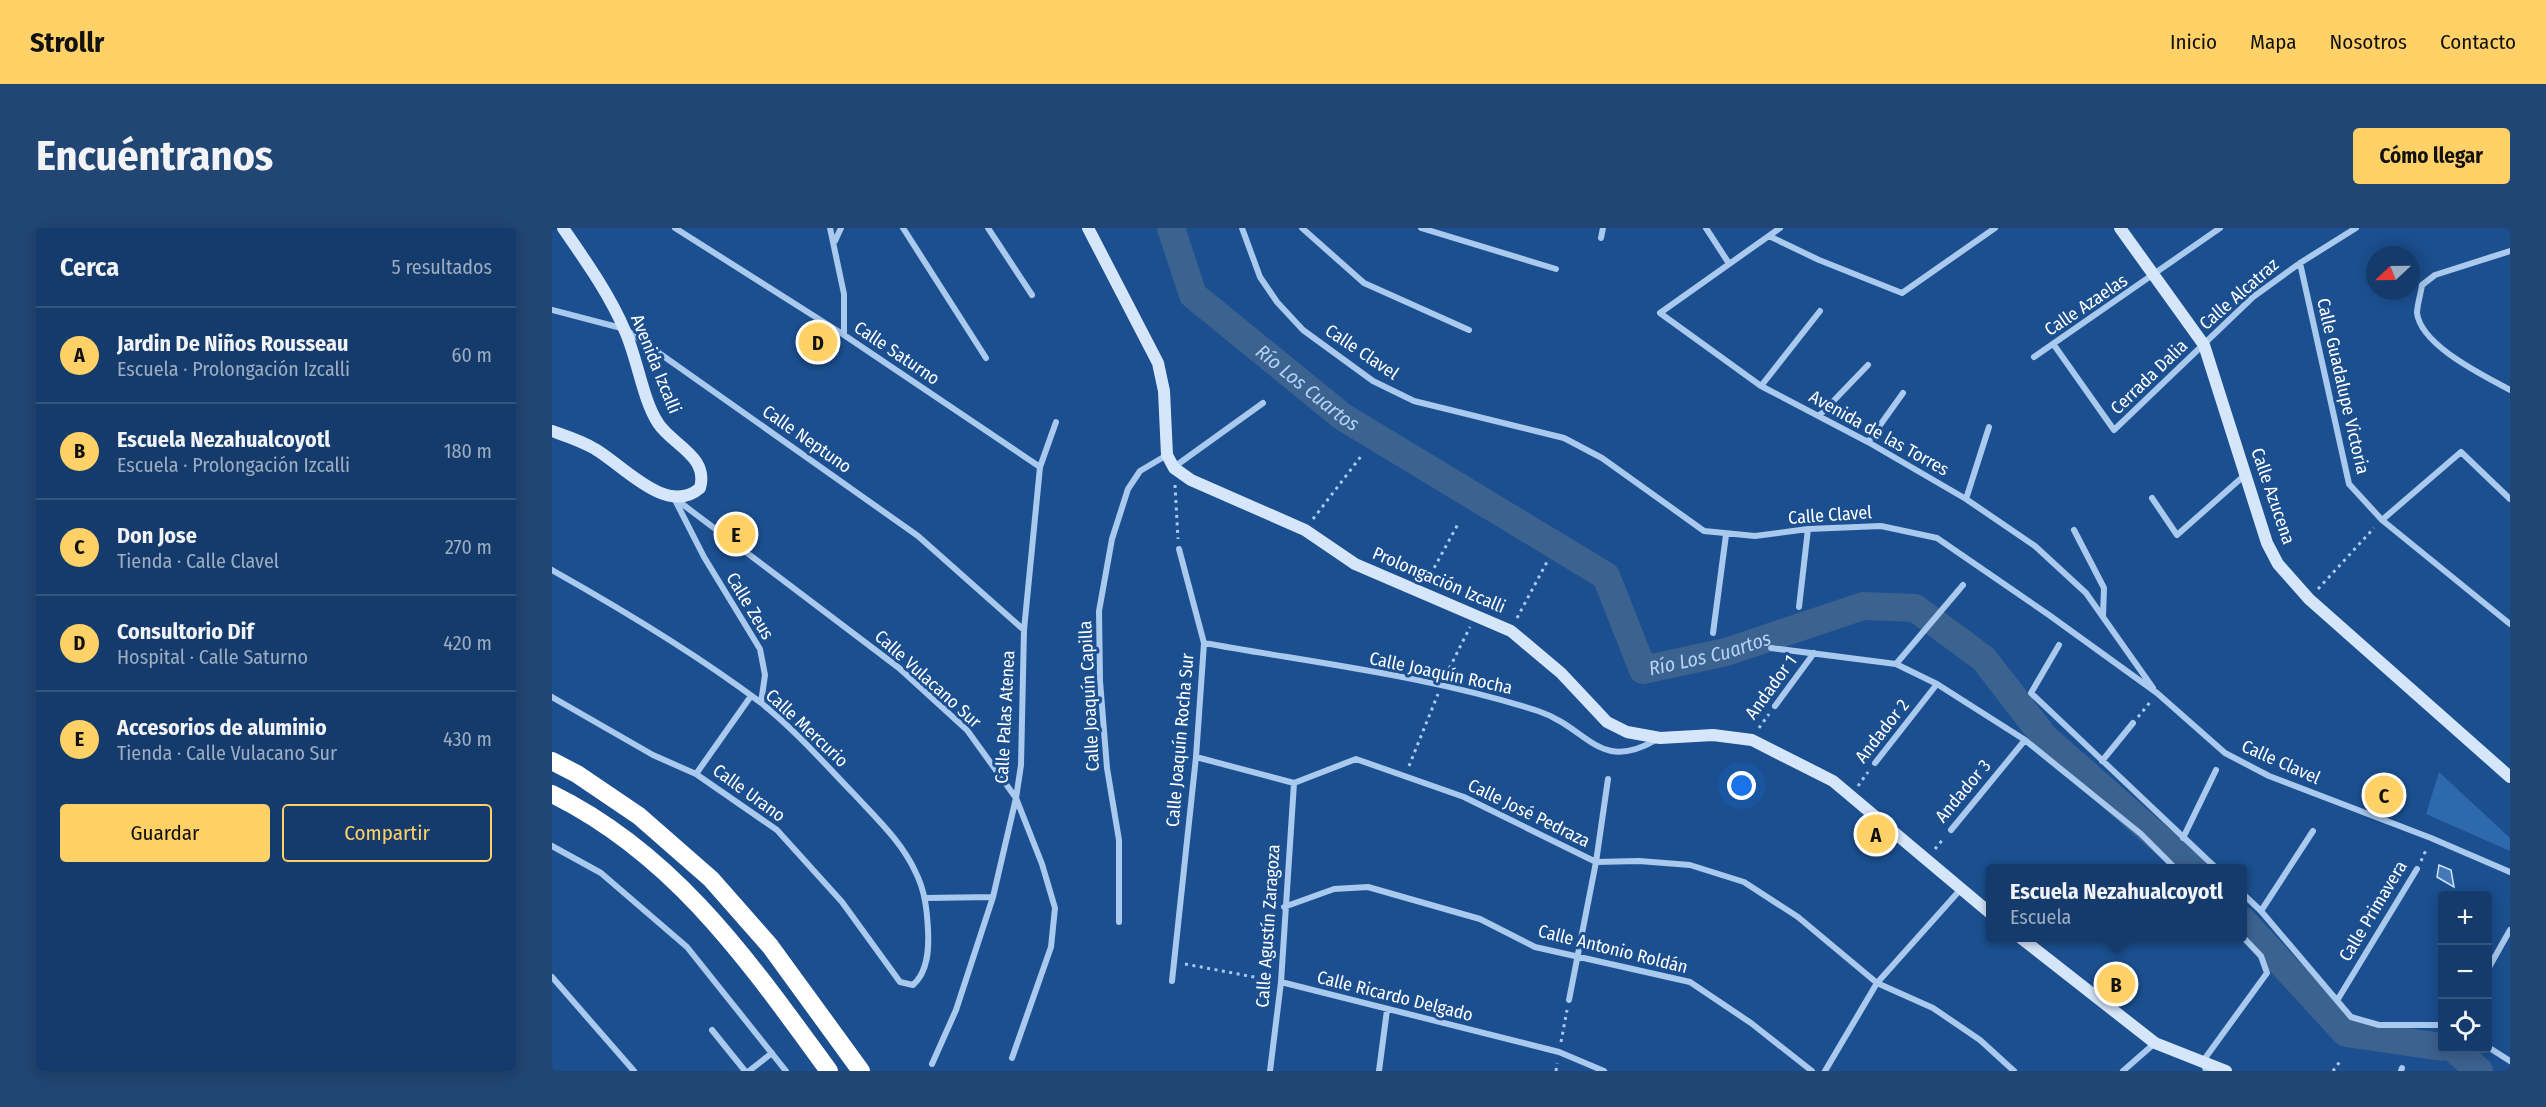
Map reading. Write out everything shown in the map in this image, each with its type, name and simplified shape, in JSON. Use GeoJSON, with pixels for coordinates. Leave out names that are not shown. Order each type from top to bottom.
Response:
{"type":"FeatureCollection","features":[{"type":"Feature","properties":{"kind":"highway"},"geometry":{"type":"LineString","coordinates":[[552,761],[577,774],[639,816],[711,879],[770,946],[861,1071]]}},
{"type":"Feature","properties":{"kind":"highway"},"geometry":{"type":"LineString","coordinates":[[552,794],[619,835],[692,896],[749,962],[829,1071]]}},
{"type":"Feature","properties":{"kind":"street","name":"Avenida Izcalli"},"geometry":{"type":"LineString","coordinates":[[563,228],[625,329],[657,421],[666,433],[692,454],[700,468],[703,478],[700,488],[693,494],[673,497]]}},
{"type":"Feature","properties":{"kind":"street","name":"Calle Saturno"},"geometry":{"type":"LineString","coordinates":[[675,228],[844,335],[1040,467]]}},
{"type":"Feature","properties":{"kind":"street"},"geometry":{"type":"LineString","coordinates":[[830,228],[835,242],[844,294],[844,335]]}},
{"type":"Feature","properties":{"kind":"street"},"geometry":{"type":"LineString","coordinates":[[835,242],[841,228]]}},
{"type":"Feature","properties":{"kind":"street"},"geometry":{"type":"LineString","coordinates":[[903,228],[986,358]]}},
{"type":"Feature","properties":{"kind":"street"},"geometry":{"type":"LineString","coordinates":[[988,228],[1032,295]]}},
{"type":"Feature","properties":{"kind":"street"},"geometry":{"type":"LineString","coordinates":[[1088,228],[1158,363],[1164,391],[1167,455],[1173,468],[1263,403]]}},
{"type":"Feature","properties":{"kind":"street","name":"Calle Clavel"},"geometry":{"type":"LineString","coordinates":[[1242,228],[1260,278],[1277,302],[1303,330],[1373,381],[1414,401],[1564,438],[1602,458],[1704,531],[1726,535],[1755,536],[1881,526],[1937,538],[2157,693],[2225,753],[2260,771],[2431,838],[2510,872]]}},
{"type":"Feature","properties":{"kind":"street"},"geometry":{"type":"LineString","coordinates":[[1302,228],[1364,283],[1469,330]]}},
{"type":"Feature","properties":{"kind":"street"},"geometry":{"type":"LineString","coordinates":[[1421,228],[1556,269]]}},
{"type":"Feature","properties":{"kind":"street"},"geometry":{"type":"LineString","coordinates":[[1601,238],[1603,228]]}},
{"type":"Feature","properties":{"kind":"street"},"geometry":{"type":"LineString","coordinates":[[1706,228],[1728,262]]}},
{"type":"Feature","properties":{"kind":"street","name":"Avenida de las Torres"},"geometry":{"type":"LineString","coordinates":[[1780,228],[1728,262],[1660,313],[1761,386],[1868,442],[1966,499],[2035,546],[2086,593],[2157,693]]}},
{"type":"Feature","properties":{"kind":"street"},"geometry":{"type":"LineString","coordinates":[[1769,236],[1819,260],[1902,293],[1995,228]]}},
{"type":"Feature","properties":{"kind":"street","name":"Calle Azucena"},"geometry":{"type":"LineString","coordinates":[[2120,228],[2204,345],[2274,557],[2309,599],[2510,777]]}},
{"type":"Feature","properties":{"kind":"street","name":"Calle Azaelas"},"geometry":{"type":"LineString","coordinates":[[2034,357],[2155,276],[2220,228]]}},
{"type":"Feature","properties":{"kind":"street","name":"Calle Alcatraz"},"geometry":{"type":"LineString","coordinates":[[2204,345],[2253,297],[2300,262],[2356,228]]}},
{"type":"Feature","properties":{"kind":"street"},"geometry":{"type":"LineString","coordinates":[[2510,251],[2435,275],[2422,285],[2417,312],[2423,326],[2444,348],[2471,369],[2510,390]]}},
{"type":"Feature","properties":{"kind":"street","name":"Calle Guadalupe Victoria"},"geometry":{"type":"LineString","coordinates":[[2300,262],[2349,484],[2382,520],[2510,624]]}},
{"type":"Feature","properties":{"kind":"street","name":"Calle Neptuno"},"geometry":{"type":"LineString","coordinates":[[552,310],[625,329],[918,536],[1024,630]]}},
{"type":"Feature","properties":{"kind":"street"},"geometry":{"type":"LineString","coordinates":[[1761,386],[1820,311]]}},
{"type":"Feature","properties":{"kind":"street","name":"Cerrada Dalia"},"geometry":{"type":"LineString","coordinates":[[2054,345],[2114,430],[2204,345]]}},
{"type":"Feature","properties":{"kind":"street"},"geometry":{"type":"LineString","coordinates":[[1819,416],[1868,365]]}},
{"type":"Feature","properties":{"kind":"street"},"geometry":{"type":"LineString","coordinates":[[1868,442],[1903,393]]}},
{"type":"Feature","properties":{"kind":"street","name":"Calle Palas Atenea"},"geometry":{"type":"LineString","coordinates":[[932,1064],[956,1010],[993,897],[1016,798],[1021,765],[1024,630],[1040,467],[1056,422]]}},
{"type":"Feature","properties":{"kind":"street"},"geometry":{"type":"LineString","coordinates":[[1966,499],[1989,427]]}},
{"type":"Feature","properties":{"kind":"street"},"geometry":{"type":"LineString","coordinates":[[552,430],[594,448],[657,492],[673,497]]}},
{"type":"Feature","properties":{"kind":"street"},"geometry":{"type":"LineString","coordinates":[[2382,520],[2461,452],[2510,500]]}},
{"type":"Feature","properties":{"kind":"street","name":"Calle Joaquín Capilla"},"geometry":{"type":"LineString","coordinates":[[1119,922],[1119,840],[1107,768],[1100,681],[1099,611],[1112,539],[1128,489],[1140,471],[1167,455]]}},
{"type":"Feature","properties":{"kind":"street","name":"Prolongación Izcalli"},"geometry":{"type":"LineString","coordinates":[[1173,468],[1191,480],[1305,530],[1355,564],[1476,614],[1511,631],[1561,673],[1607,722],[1626,732],[1660,738],[1713,735],[1752,740],[1833,781],[1925,861],[1986,910]]}},
{"type":"Feature","properties":{"kind":"street"},"geometry":{"type":"LineString","coordinates":[[2152,498],[2177,536],[2246,474]]}},
{"type":"Feature","properties":{"kind":"street","name":"Calle Zeus"},"geometry":{"type":"LineString","coordinates":[[673,497],[704,557],[760,649],[765,675],[761,704]]}},
{"type":"Feature","properties":{"kind":"street","name":"Calle Vulacano Sur"},"geometry":{"type":"LineString","coordinates":[[673,497],[899,668],[967,730],[1016,798],[1042,864],[1055,908],[1051,947],[1012,1058]]}},
{"type":"Feature","properties":{"kind":"street"},"geometry":{"type":"LineString","coordinates":[[1798,607],[1808,530]]}},
{"type":"Feature","properties":{"kind":"street"},"geometry":{"type":"LineString","coordinates":[[2074,530],[2103,588],[2103,617]]}},
{"type":"Feature","properties":{"kind":"street"},"geometry":{"type":"LineString","coordinates":[[1713,633],[1726,535]]}},
{"type":"Feature","properties":{"kind":"street","name":"Calle Joaquín Rocha Sur"},"geometry":{"type":"LineString","coordinates":[[1172,981],[1196,757],[1204,643],[1179,549]]}},
{"type":"Feature","properties":{"kind":"street","name":"Calle Mercurio"},"geometry":{"type":"LineString","coordinates":[[552,570],[613,604],[751,696],[814,752],[897,840],[916,872],[926,898],[928,933],[926,968],[913,984]]}},
{"type":"Feature","properties":{"kind":"street"},"geometry":{"type":"LineString","coordinates":[[1896,664],[1963,585]]}},
{"type":"Feature","properties":{"kind":"street","name":"Calle Joaquín Rocha"},"geometry":{"type":"LineString","coordinates":[[1204,643],[1441,685],[1541,712],[1611,753],[1637,750],[1660,738]]}},
{"type":"Feature","properties":{"kind":"street"},"geometry":{"type":"LineString","coordinates":[[2059,645],[2031,693],[2212,864]]}},
{"type":"Feature","properties":{"kind":"street"},"geometry":{"type":"LineString","coordinates":[[1771,648],[1896,664],[1937,684],[2025,740],[2141,834],[2171,864]]}},
{"type":"Feature","properties":{"kind":"street","name":"Andador 1"},"geometry":{"type":"LineString","coordinates":[[1775,706],[1814,653]]}},
{"type":"Feature","properties":{"kind":"street","name":"Andador 2"},"geometry":{"type":"LineString","coordinates":[[1875,763],[1937,684]]}},
{"type":"Feature","properties":{"kind":"street"},"geometry":{"type":"LineString","coordinates":[[696,774],[751,696]]}},
{"type":"Feature","properties":{"kind":"street","name":"Calle Urano"},"geometry":{"type":"LineString","coordinates":[[552,697],[652,755],[696,774],[777,830],[842,902],[900,982],[913,984]]}},
{"type":"Feature","properties":{"kind":"street"},"geometry":{"type":"LineString","coordinates":[[2102,761],[2133,723]]}},
{"type":"Feature","properties":{"kind":"street","name":"Andador 3"},"geometry":{"type":"LineString","coordinates":[[1951,830],[2025,740]]}},
{"type":"Feature","properties":{"kind":"street"},"geometry":{"type":"LineString","coordinates":[[1196,757],[1294,783]]}},
{"type":"Feature","properties":{"kind":"street","name":"Calle José Pedraza"},"geometry":{"type":"LineString","coordinates":[[1294,783],[1356,759],[1464,797],[1596,862],[1640,861],[1690,865],[1744,882],[1798,917],[1877,983],[1933,1008],[1980,1040],[2014,1071]]}},
{"type":"Feature","properties":{"kind":"street"},"geometry":{"type":"LineString","coordinates":[[2183,838],[2216,770]]}},
{"type":"Feature","properties":{"kind":"street"},"geometry":{"type":"LineString","coordinates":[[1569,999],[1596,862],[1608,779]]}},
{"type":"Feature","properties":{"kind":"street","name":"Calle Agustín Zaragoza"},"geometry":{"type":"LineString","coordinates":[[1270,1071],[1281,982],[1284,907],[1294,783]]}},
{"type":"Feature","properties":{"kind":"street"},"geometry":{"type":"LineString","coordinates":[[2261,911],[2313,831]]}},
{"type":"Feature","properties":{"kind":"street"},"geometry":{"type":"LineString","coordinates":[[552,846],[601,873],[687,947],[786,1071]]}},
{"type":"Feature","properties":{"kind":"street","name":"Calle Primavera"},"geometry":{"type":"LineString","coordinates":[[2338,999],[2417,869]]}},
{"type":"Feature","properties":{"kind":"street","name":"Calle Antonio Roldán"},"geometry":{"type":"LineString","coordinates":[[1284,907],[1334,889],[1368,887],[1480,920],[1535,947],[1578,959],[1644,969],[1690,982],[1751,1023],[1812,1071]]}},
{"type":"Feature","properties":{"kind":"street"},"geometry":{"type":"LineString","coordinates":[[1825,1071],[1877,983],[1960,890]]}},
{"type":"Feature","properties":{"kind":"street"},"geometry":{"type":"LineString","coordinates":[[926,898],[993,897]]}},
{"type":"Feature","properties":{"kind":"street"},"geometry":{"type":"LineString","coordinates":[[2247,898],[2338,999],[2351,1017],[2379,1026],[2438,1025]]}},
{"type":"Feature","properties":{"kind":"street"},"geometry":{"type":"LineString","coordinates":[[2492,961],[2510,930]]}},
{"type":"Feature","properties":{"kind":"street"},"geometry":{"type":"LineString","coordinates":[[2204,1066],[2264,980],[2265,965],[2261,956],[2247,941]]}},
{"type":"Feature","properties":{"kind":"street"},"geometry":{"type":"LineString","coordinates":[[2026,942],[2155,1043],[2204,1066],[2226,1071]]}},
{"type":"Feature","properties":{"kind":"street"},"geometry":{"type":"LineString","coordinates":[[552,977],[634,1071]]}},
{"type":"Feature","properties":{"kind":"street","name":"Calle Ricardo Delgado"},"geometry":{"type":"LineString","coordinates":[[1281,982],[1559,1052],[1604,1071]]}},
{"type":"Feature","properties":{"kind":"street"},"geometry":{"type":"LineString","coordinates":[[1379,1071],[1387,1010]]}},
{"type":"Feature","properties":{"kind":"street"},"geometry":{"type":"LineString","coordinates":[[712,1030],[747,1071],[772,1053]]}},
{"type":"Feature","properties":{"kind":"street"},"geometry":{"type":"LineString","coordinates":[[2123,1071],[2155,1043]]}},
{"type":"Feature","properties":{"kind":"street"},"geometry":{"type":"LineString","coordinates":[[2492,1050],[2510,1061]]}},
{"type":"Feature","properties":{"kind":"path"},"geometry":{"type":"LineString","coordinates":[[1305,530],[1362,455]]}},
{"type":"Feature","properties":{"kind":"path"},"geometry":{"type":"LineString","coordinates":[[1173,468],[1179,549]]}},
{"type":"Feature","properties":{"kind":"path"},"geometry":{"type":"LineString","coordinates":[[2309,599],[2382,520]]}},
{"type":"Feature","properties":{"kind":"path"},"geometry":{"type":"LineString","coordinates":[[1421,593],[1458,524]]}},
{"type":"Feature","properties":{"kind":"path"},"geometry":{"type":"LineString","coordinates":[[1511,631],[1548,560]]}},
{"type":"Feature","properties":{"kind":"path"},"geometry":{"type":"LineString","coordinates":[[1405,776],[1441,685],[1476,614]]}},
{"type":"Feature","properties":{"kind":"path"},"geometry":{"type":"LineString","coordinates":[[2133,723],[2157,693]]}},
{"type":"Feature","properties":{"kind":"path","name":"Andador 1"},"geometry":{"type":"LineString","coordinates":[[1752,740],[1775,706]]}},
{"type":"Feature","properties":{"kind":"path","name":"Andador 2"},"geometry":{"type":"LineString","coordinates":[[1850,796],[1875,763]]}},
{"type":"Feature","properties":{"kind":"path","name":"Andador 3"},"geometry":{"type":"LineString","coordinates":[[1925,861],[1951,830]]}},
{"type":"Feature","properties":{"kind":"path","name":"Calle Primavera"},"geometry":{"type":"LineString","coordinates":[[2417,869],[2431,838]]}},
{"type":"Feature","properties":{"kind":"path"},"geometry":{"type":"LineString","coordinates":[[1174,962],[1281,982]]}},
{"type":"Feature","properties":{"kind":"path"},"geometry":{"type":"LineString","coordinates":[[1559,1052],[1569,999]]}},
{"type":"Feature","properties":{"kind":"path"},"geometry":{"type":"LineString","coordinates":[[2333,1071],[2341,1060]]}},
{"type":"Feature","properties":{"kind":"shaded area"},"geometry":{"type":"Polygon","coordinates":[[[2439,772],[2510,838],[2510,851],[2426,814],[2439,772]]]}},
{"type":"Feature","properties":{"kind":"building"},"geometry":{"type":"Polygon","coordinates":[[[2439,865],[2451,870],[2454,887],[2437,877],[2439,865]]]}},
{"type":"Feature","properties":{"kind":"waterway","name":"Río Los Cuartos"},"geometry":{"type":"LineString","coordinates":[[1171,228],[1193,295],[1343,417],[1606,576],[1643,670],[1726,652],[1863,606],[1915,608],[1984,659],[2045,738],[2188,864]]}},
{"type":"Feature","properties":{"kind":"waterway","name":"Río Los Cuartos"},"geometry":{"type":"LineString","coordinates":[[2247,925],[2346,1033],[2438,1046]]}},
{"type":"Feature","properties":{"kind":"waterway","name":"Río Los Cuartos"},"geometry":{"type":"LineString","coordinates":[[2459,1053],[2479,1071]]}},
{"type":"Feature","properties":{"kind":"place","name":"Consultorio Dif"},"geometry":{"type":"Point","coordinates":[818,342]}},
{"type":"Feature","properties":{"kind":"place","name":"Accesorios de aluminio"},"geometry":{"type":"Point","coordinates":[736,534]}},
{"type":"Feature","properties":{"kind":"place","name":"Don Jose"},"geometry":{"type":"Point","coordinates":[2384,795]}},
{"type":"Feature","properties":{"kind":"place","name":"Jardin De Niños Rousseau"},"geometry":{"type":"Point","coordinates":[1876,834]}},
{"type":"Feature","properties":{"kind":"place","name":"Escuela Nezahualcoyotl"},"geometry":{"type":"Point","coordinates":[2116,984]}}]}
